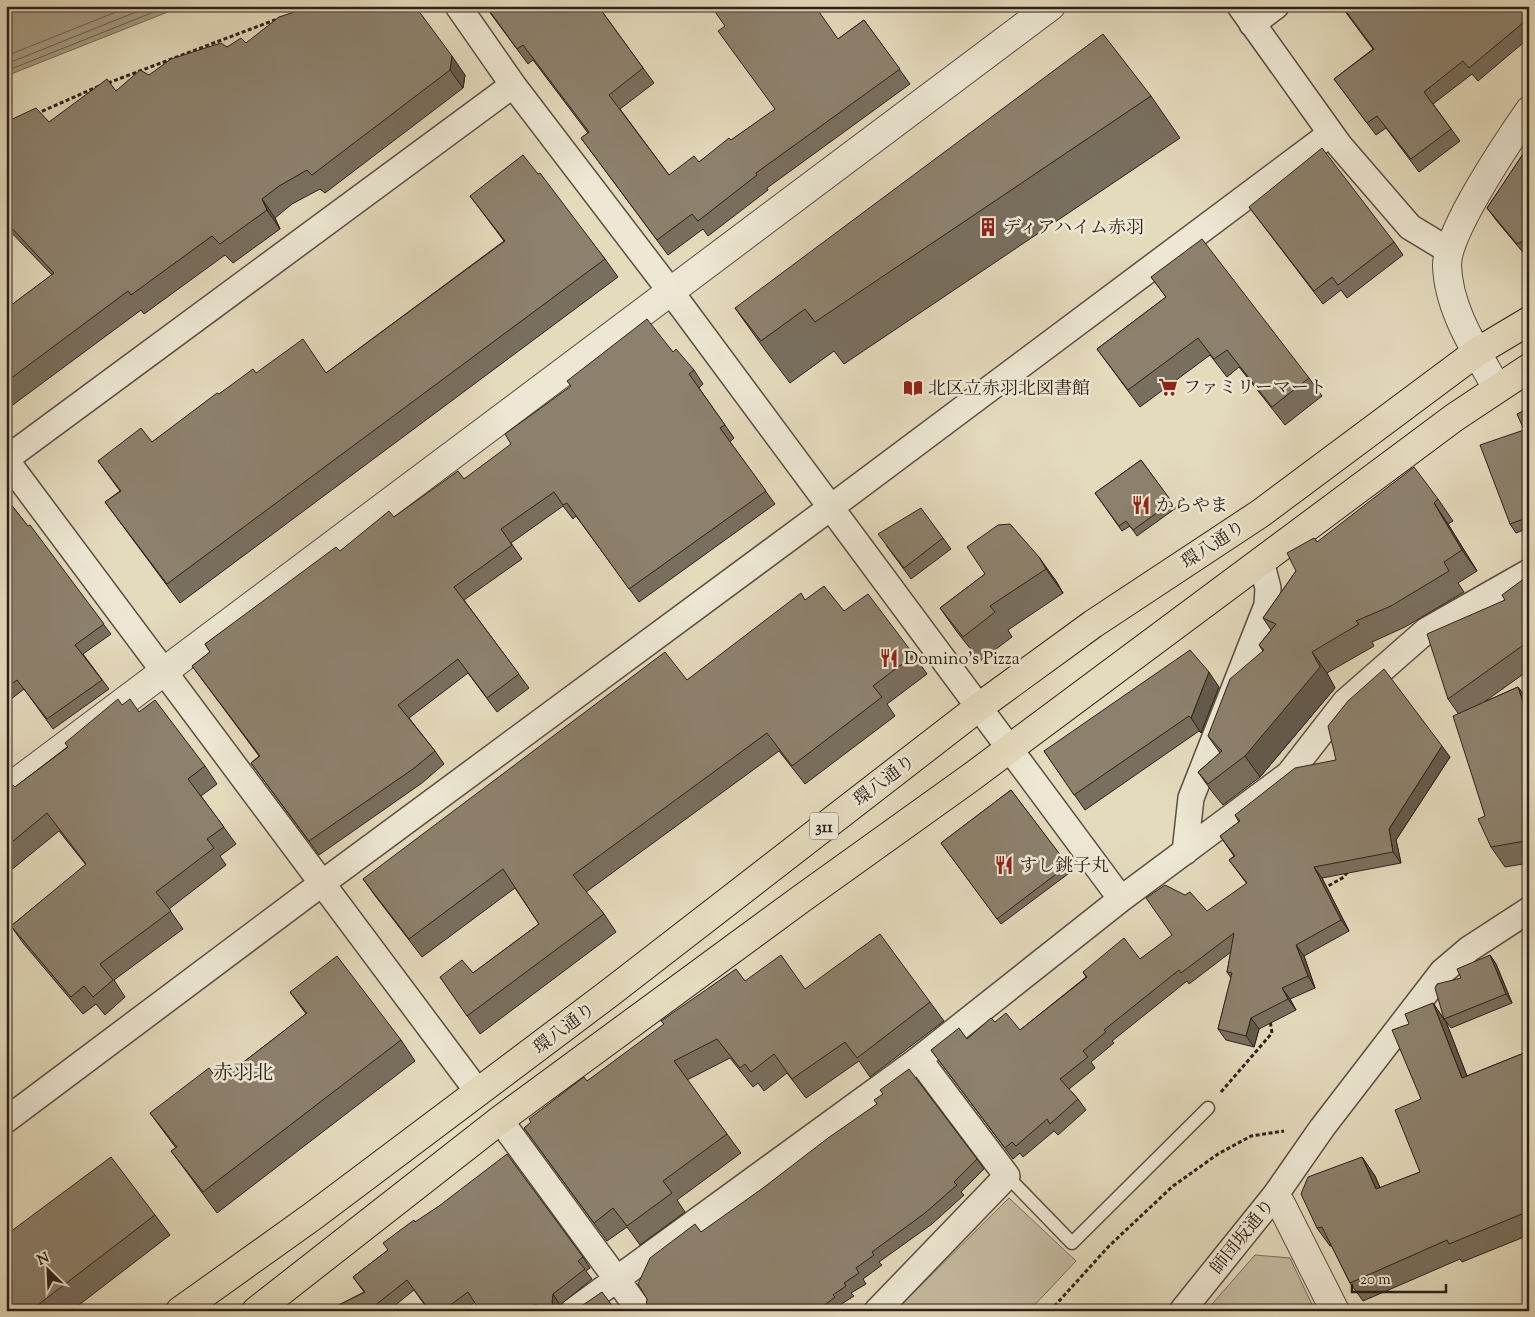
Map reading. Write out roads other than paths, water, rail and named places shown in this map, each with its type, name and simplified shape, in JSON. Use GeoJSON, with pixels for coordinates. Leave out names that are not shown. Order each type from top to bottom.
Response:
{"type":"FeatureCollection","features":[{"type":"Feature","properties":{"kind":"main road","name":"環八通り"},"geometry":{"type":"LineString","coordinates":[[180,1311],[313,1216],[607,995],[979,706],[1092,624],[1261,513],[1477,352],[1529,321]]}},
{"type":"Feature","properties":{"kind":"main road","name":"環八通り"},"geometry":{"type":"LineString","coordinates":[[256,1311],[500,1120],[1497,388],[1529,368]]}},
{"type":"Feature","properties":{"kind":"street"},"geometry":{"type":"LineString","coordinates":[[458,6],[513,85],[671,292],[1121,899]]}},
{"type":"Feature","properties":{"kind":"street"},"geometry":{"type":"LineString","coordinates":[[6,790],[1051,6]]}},
{"type":"Feature","properties":{"kind":"street"},"geometry":{"type":"LineString","coordinates":[[1276,6],[1246,15],[1330,134],[1410,228],[1448,250]]}},
{"type":"Feature","properties":{"kind":"street"},"geometry":{"type":"LineString","coordinates":[[478,1092],[321,884],[6,459],[513,85]]}},
{"type":"Feature","properties":{"kind":"street"},"geometry":{"type":"LineString","coordinates":[[1497,388],[1477,352],[1453,297],[1447,266],[1448,250],[1461,222],[1529,111]]}},
{"type":"Feature","properties":{"kind":"street"},"geometry":{"type":"LineString","coordinates":[[6,1120],[1330,134]]}},
{"type":"Feature","properties":{"kind":"street"},"geometry":{"type":"LineString","coordinates":[[1185,852],[1191,798],[1267,605],[1268,588],[1260,562]]}},
{"type":"Feature","properties":{"kind":"street"},"geometry":{"type":"LineString","coordinates":[[573,1311],[919,1059],[1121,899],[1289,774],[1344,702],[1427,630],[1529,572]]}},
{"type":"Feature","properties":{"kind":"street"},"geometry":{"type":"LineString","coordinates":[[1279,1199],[1322,1128],[1442,972],[1469,949],[1529,910]]}},
{"type":"Feature","properties":{"kind":"street"},"geometry":{"type":"LineString","coordinates":[[877,1311],[1007,1176],[919,1059]]}},
{"type":"Feature","properties":{"kind":"street"},"geometry":{"type":"LineString","coordinates":[[500,1120],[640,1311]]}},
{"type":"Feature","properties":{"kind":"street","name":"師団坂通り"},"geometry":{"type":"LineString","coordinates":[[1182,1311],[1279,1199],[1335,1311]]}},
{"type":"Feature","properties":{"kind":"lane"},"geometry":{"type":"LineString","coordinates":[[1007,1176],[1072,1243],[1208,1108]]}},
{"type":"Feature","properties":{"kind":"water"},"geometry":{"type":"Polygon","coordinates":[[[6,6],[183,6],[6,76],[6,6]]]}},
{"type":"Feature","properties":{"kind":"place","name":"ディアハイム赤羽"},"geometry":{"type":"Point","coordinates":[988,227]}},
{"type":"Feature","properties":{"kind":"place","name":"ファミリーマート"},"geometry":{"type":"Point","coordinates":[1168,387]}},
{"type":"Feature","properties":{"kind":"place","name":"北区立赤羽北図書館"},"geometry":{"type":"Point","coordinates":[913,388]}},
{"type":"Feature","properties":{"kind":"place","name":"からやま"},"geometry":{"type":"Point","coordinates":[1141,505]}},
{"type":"Feature","properties":{"kind":"place","name":"Domino's Pizza"},"geometry":{"type":"Point","coordinates":[889,658]}},
{"type":"Feature","properties":{"kind":"place","name":"すし銚子丸"},"geometry":{"type":"Point","coordinates":[1004,865]}},
{"type":"Feature","properties":{"kind":"district","name":"赤羽北"},"geometry":{"type":"Point","coordinates":[243,1072]}}]}
